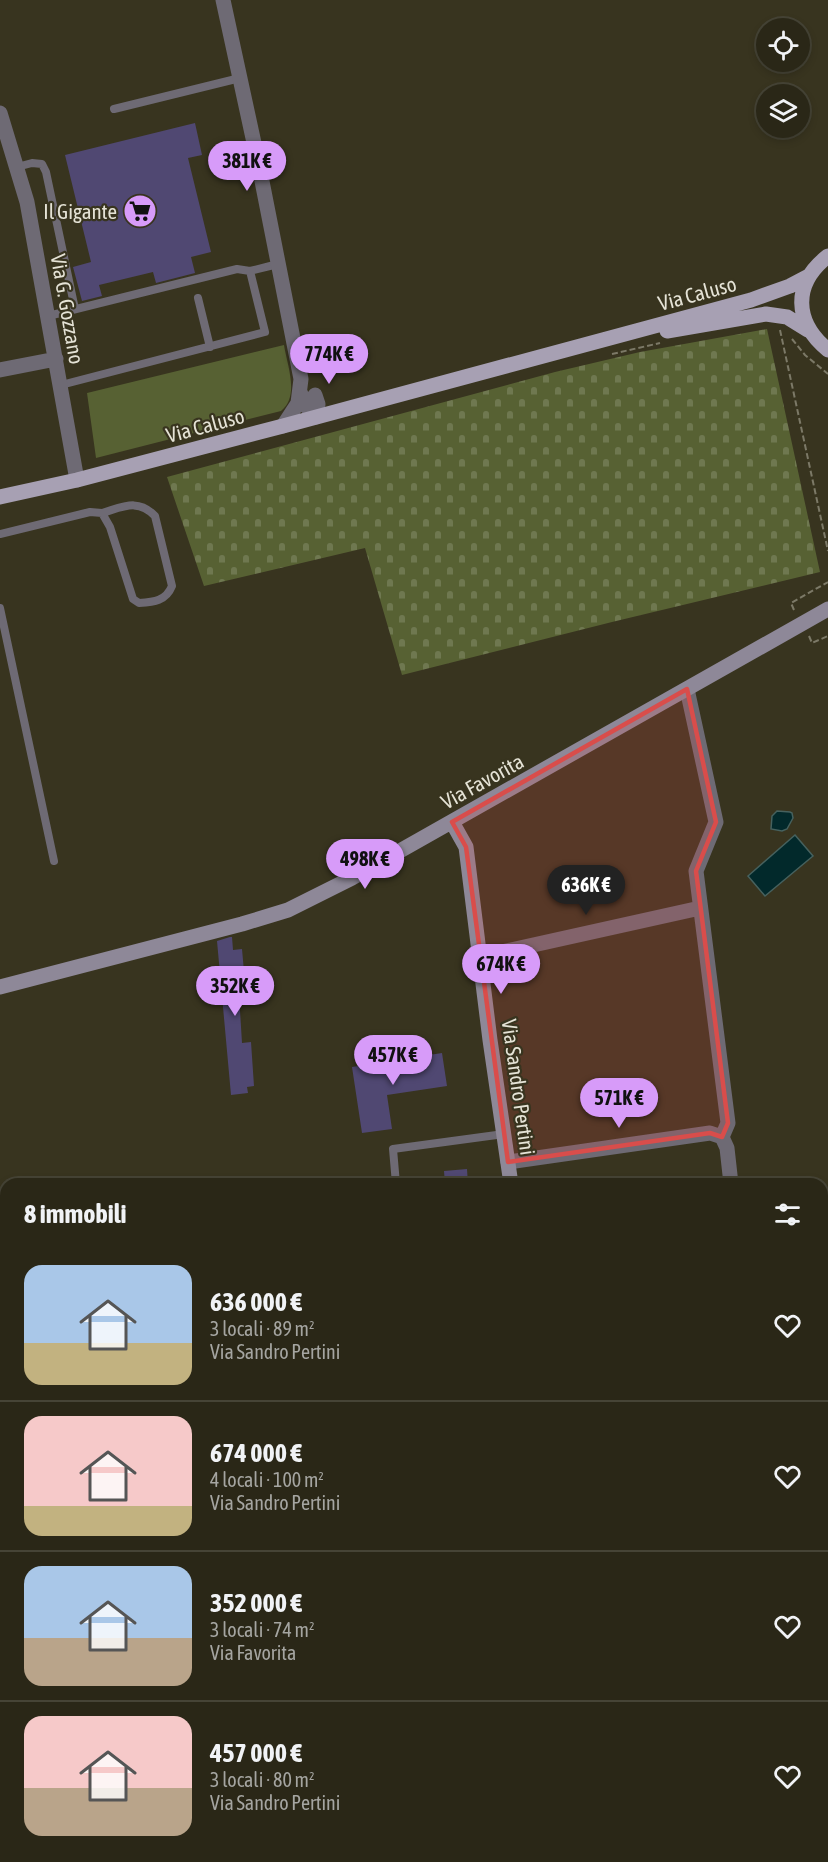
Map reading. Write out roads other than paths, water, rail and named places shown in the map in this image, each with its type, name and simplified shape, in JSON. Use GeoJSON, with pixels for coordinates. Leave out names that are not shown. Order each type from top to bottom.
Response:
{"type":"FeatureCollection","features":[{"type":"Feature","properties":{"kind":"main road"},"geometry":{"type":"LineString","coordinates":[[828,256],[809,276],[802,295],[801,306],[808,330],[828,350]]}},
{"type":"Feature","properties":{"kind":"main road","name":"Via Caluso"},"geometry":{"type":"LineString","coordinates":[[0,497],[77,480],[283,426],[751,300],[790,286],[809,276]]}},
{"type":"Feature","properties":{"kind":"main road","name":"Via Caluso"},"geometry":{"type":"LineString","coordinates":[[593,342],[766,314],[787,317],[808,330]]}},
{"type":"Feature","properties":{"kind":"street"},"geometry":{"type":"LineString","coordinates":[[223,0],[306,389],[306,406],[316,417]]}},
{"type":"Feature","properties":{"kind":"street","name":"Via G. Gozzano"},"geometry":{"type":"LineString","coordinates":[[0,113],[3,136],[17,167],[29,213],[77,480]]}},
{"type":"Feature","properties":{"kind":"street"},"geometry":{"type":"LineString","coordinates":[[0,370],[56,358]]}},
{"type":"Feature","properties":{"kind":"street"},"geometry":{"type":"LineString","coordinates":[[306,389],[339,411]]}},
{"type":"Feature","properties":{"kind":"street"},"geometry":{"type":"LineString","coordinates":[[283,426],[306,389]]}},
{"type":"Feature","properties":{"kind":"street","name":"Via Favorita"},"geometry":{"type":"LineString","coordinates":[[0,987],[288,910],[352,878],[828,609]]}},
{"type":"Feature","properties":{"kind":"street"},"geometry":{"type":"LineString","coordinates":[[687,689],[716,822],[696,871],[728,1123],[722,1137]]}},
{"type":"Feature","properties":{"kind":"street","name":"Via Sandro Pertini"},"geometry":{"type":"LineString","coordinates":[[452,822],[466,847],[479,957],[511,1178]]}},
{"type":"Feature","properties":{"kind":"street"},"geometry":{"type":"LineString","coordinates":[[479,957],[700,908]]}},
{"type":"Feature","properties":{"kind":"street"},"geometry":{"type":"LineString","coordinates":[[508,1162],[711,1133],[722,1137],[727,1148],[730,1178]]}},
{"type":"Feature","properties":{"kind":"street"},"geometry":{"type":"LineString","coordinates":[[0,1516],[0,1525]]}},
{"type":"Feature","properties":{"kind":"lane"},"geometry":{"type":"LineString","coordinates":[[114,109],[240,78]]}},
{"type":"Feature","properties":{"kind":"lane"},"geometry":{"type":"LineString","coordinates":[[17,167],[32,163],[42,164],[46,172],[75,309]]}},
{"type":"Feature","properties":{"kind":"lane"},"geometry":{"type":"LineString","coordinates":[[48,316],[237,269],[250,271],[278,264]]}},
{"type":"Feature","properties":{"kind":"lane"},"geometry":{"type":"LineString","coordinates":[[61,385],[265,332],[250,271]]}},
{"type":"Feature","properties":{"kind":"lane"},"geometry":{"type":"LineString","coordinates":[[198,298],[210,346]]}},
{"type":"Feature","properties":{"kind":"lane"},"geometry":{"type":"LineString","coordinates":[[0,534],[90,512],[102,513],[135,504],[147,507],[155,516],[172,586],[164,598],[139,603],[133,599],[110,527],[102,513]]}},
{"type":"Feature","properties":{"kind":"lane"},"geometry":{"type":"LineString","coordinates":[[0,608],[54,861]]}},
{"type":"Feature","properties":{"kind":"lane"},"geometry":{"type":"LineString","coordinates":[[395,1178],[393,1149],[504,1134]]}},
{"type":"Feature","properties":{"kind":"water"},"geometry":{"type":"Polygon","coordinates":[[[777,811],[792,813],[793,818],[787,829],[782,831],[771,829],[772,816],[777,811]]]}},
{"type":"Feature","properties":{"kind":"water"},"geometry":{"type":"Polygon","coordinates":[[[795,835],[813,856],[765,896],[748,876],[795,835]]]}},
{"type":"Feature","properties":{"kind":"place","name":"Il Gigante"},"geometry":{"type":"Point","coordinates":[140,211]}}]}
